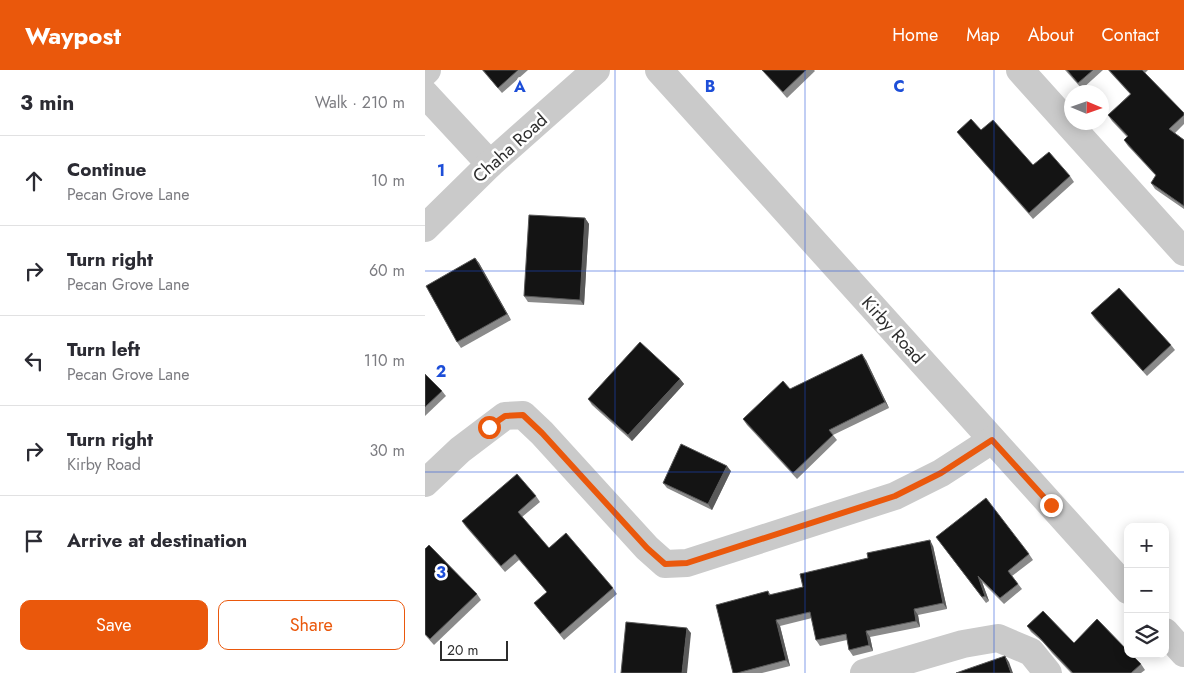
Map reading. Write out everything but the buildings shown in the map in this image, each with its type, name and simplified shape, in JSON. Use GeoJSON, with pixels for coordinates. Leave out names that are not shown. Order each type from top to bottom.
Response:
{"type":"FeatureCollection","features":[{"type":"Feature","properties":{"kind":"street","name":"Chaha Road"},"geometry":{"type":"LineString","coordinates":[[425,228],[491,164],[596,70]]}},
{"type":"Feature","properties":{"kind":"street","name":"Kirby Road"},"geometry":{"type":"LineString","coordinates":[[659,70],[1124,586]]}},
{"type":"Feature","properties":{"kind":"street"},"geometry":{"type":"LineString","coordinates":[[1020,70],[1184,252]]}},
{"type":"Feature","properties":{"kind":"street"},"geometry":{"type":"LineString","coordinates":[[425,94],[491,164]]}},
{"type":"Feature","properties":{"kind":"street"},"geometry":{"type":"LineString","coordinates":[[425,483],[460,450],[505,416],[523,415],[542,433],[647,548],[665,564],[687,563],[895,496],[941,473],[992,440]]}},
{"type":"Feature","properties":{"kind":"street"},"geometry":{"type":"LineString","coordinates":[[1169,636],[1184,653]]}},
{"type":"Feature","properties":{"kind":"street"},"geometry":{"type":"LineString","coordinates":[[863,673],[963,644],[998,638],[1031,652],[1049,673]]}},
{"type":"Feature","properties":{"kind":"route"},"geometry":{"type":"LineString","coordinates":[[489,427],[505,416],[523,415],[542,433],[647,548],[665,564],[687,563],[895,496],[941,473],[992,440],[1051,505]]}}]}
